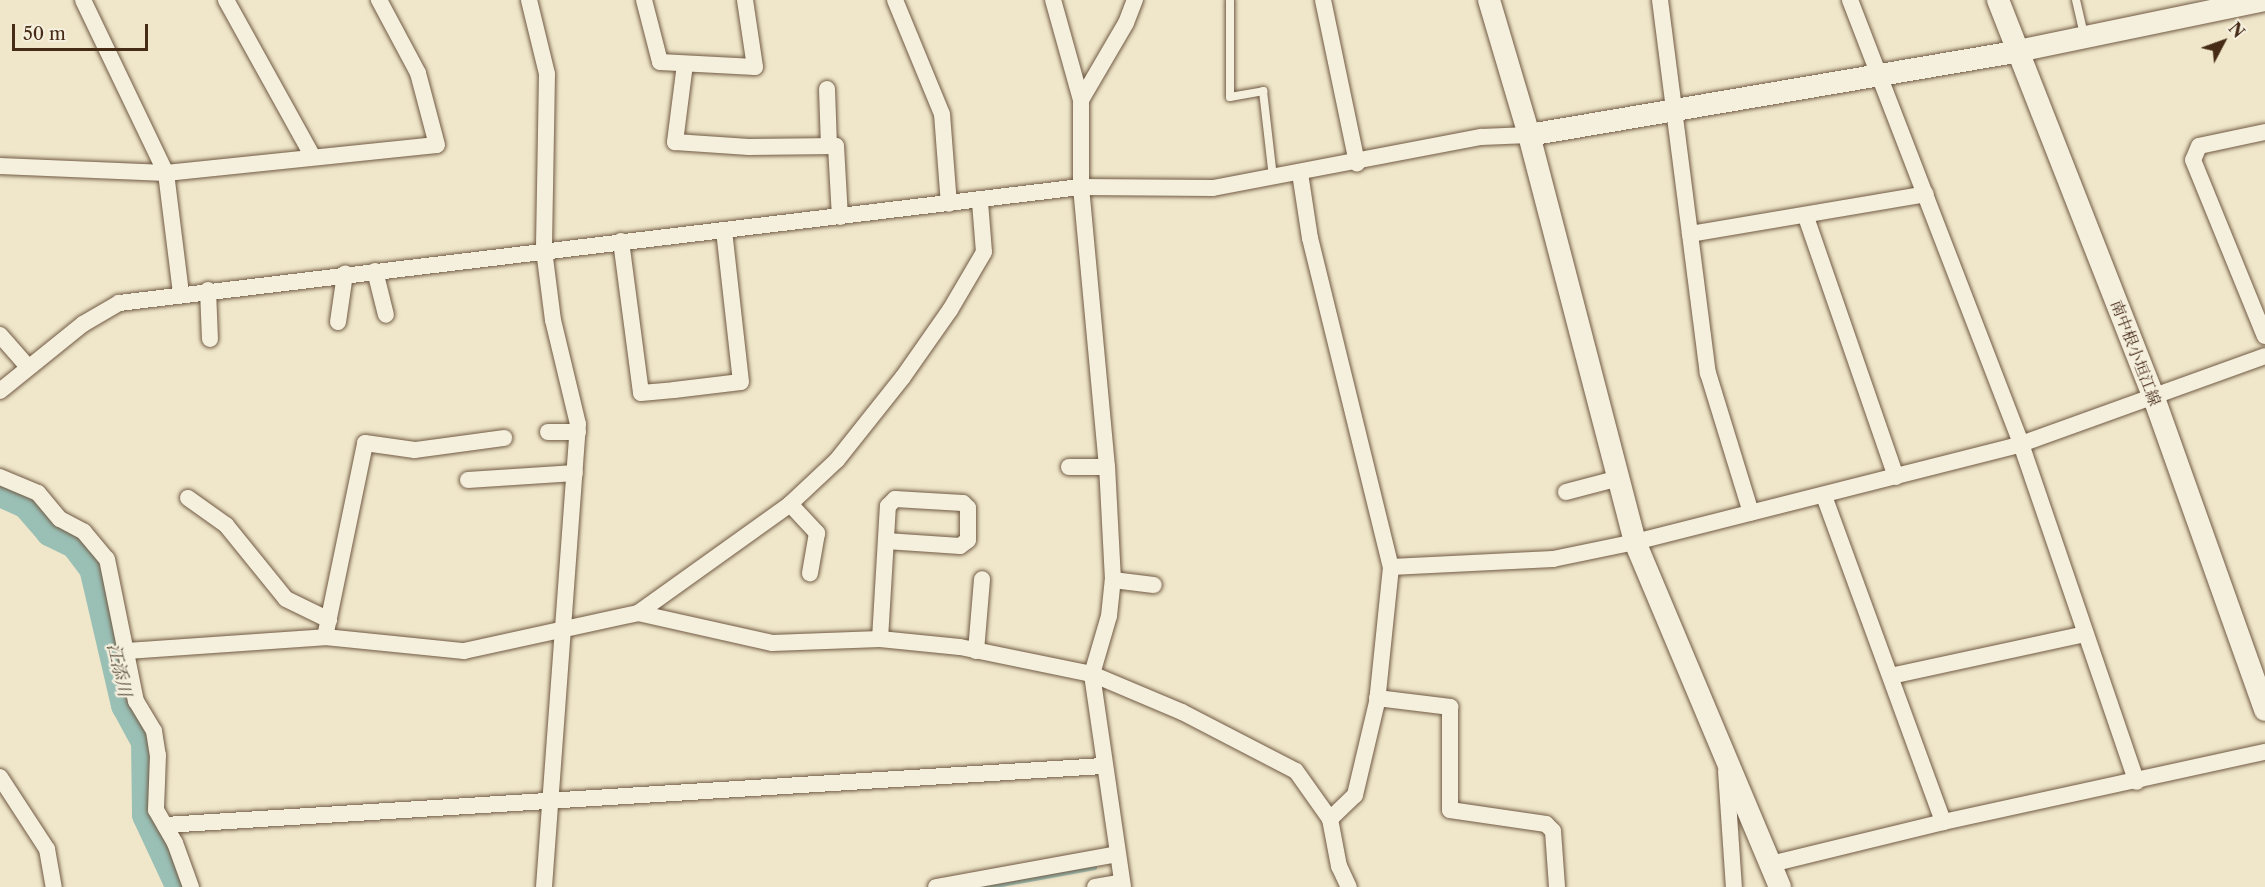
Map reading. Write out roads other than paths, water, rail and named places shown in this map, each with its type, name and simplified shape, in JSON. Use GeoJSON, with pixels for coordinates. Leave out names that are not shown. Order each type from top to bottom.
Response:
{"type":"FeatureCollection","features":[{"type":"Feature","properties":{"kind":"street"},"geometry":{"type":"LineString","coordinates":[[83,0],[166,173],[181,293]]}},
{"type":"Feature","properties":{"kind":"street"},"geometry":{"type":"LineString","coordinates":[[226,0],[314,157]]}},
{"type":"Feature","properties":{"kind":"street"},"geometry":{"type":"LineString","coordinates":[[529,0],[547,74],[544,250],[553,320],[578,432],[544,887]]}},
{"type":"Feature","properties":{"kind":"street"},"geometry":{"type":"LineString","coordinates":[[644,0],[660,62],[755,68],[745,0]]}},
{"type":"Feature","properties":{"kind":"street"},"geometry":{"type":"LineString","coordinates":[[896,0],[942,114],[950,204]]}},
{"type":"Feature","properties":{"kind":"street"},"geometry":{"type":"LineString","coordinates":[[1053,0],[1082,100],[1081,187],[1107,467],[1113,580],[1109,616],[1092,674],[1122,884],[1095,887]]}},
{"type":"Feature","properties":{"kind":"street"},"geometry":{"type":"LineString","coordinates":[[1082,100],[1126,23],[1134,0]]}},
{"type":"Feature","properties":{"kind":"street"},"geometry":{"type":"LineString","coordinates":[[1323,0],[1357,163]]}},
{"type":"Feature","properties":{"kind":"street"},"geometry":{"type":"LineString","coordinates":[[1489,0],[1529,135],[1635,542],[1725,761],[1780,887]]}},
{"type":"Feature","properties":{"kind":"street"},"geometry":{"type":"LineString","coordinates":[[1660,0],[1708,373],[1751,513]]}},
{"type":"Feature","properties":{"kind":"street"},"geometry":{"type":"LineString","coordinates":[[1850,0],[2021,444],[2137,782]]}},
{"type":"Feature","properties":{"kind":"street","name":"南中根小垣江線"},"geometry":{"type":"LineString","coordinates":[[1998,0],[2154,398],[2265,710]]}},
{"type":"Feature","properties":{"kind":"street"},"geometry":{"type":"LineString","coordinates":[[0,391],[82,324],[119,303],[181,293],[544,250],[980,202],[1081,187],[1213,188],[1357,163],[1481,137],[1529,135],[2018,51],[2264,0]]}},
{"type":"Feature","properties":{"kind":"street"},"geometry":{"type":"LineString","coordinates":[[0,166],[166,173],[437,145],[418,73],[384,2]]}},
{"type":"Feature","properties":{"kind":"street"},"geometry":{"type":"LineString","coordinates":[[685,64],[675,142],[749,147],[836,146],[840,217]]}},
{"type":"Feature","properties":{"kind":"street"},"geometry":{"type":"LineString","coordinates":[[827,89],[829,146]]}},
{"type":"Feature","properties":{"kind":"street"},"geometry":{"type":"LineString","coordinates":[[2265,132],[2199,146],[2193,160],[2265,336]]}},
{"type":"Feature","properties":{"kind":"street"},"geometry":{"type":"LineString","coordinates":[[1300,172],[1310,238],[1391,567],[1377,698],[1355,795],[1330,819]]}},
{"type":"Feature","properties":{"kind":"street"},"geometry":{"type":"LineString","coordinates":[[1690,234],[1806,217],[1926,194]]}},
{"type":"Feature","properties":{"kind":"street"},"geometry":{"type":"LineString","coordinates":[[127,651],[325,637],[464,651],[638,613],[790,504],[837,460],[950,310],[984,252],[980,202]]}},
{"type":"Feature","properties":{"kind":"street"},"geometry":{"type":"LineString","coordinates":[[1806,217],[1896,477]]}},
{"type":"Feature","properties":{"kind":"street"},"geometry":{"type":"LineString","coordinates":[[621,241],[641,393],[674,390],[741,382],[724,230]]}},
{"type":"Feature","properties":{"kind":"street"},"geometry":{"type":"LineString","coordinates":[[375,271],[386,315]]}},
{"type":"Feature","properties":{"kind":"street"},"geometry":{"type":"LineString","coordinates":[[338,322],[345,274]]}},
{"type":"Feature","properties":{"kind":"street"},"geometry":{"type":"LineString","coordinates":[[208,290],[210,339]]}},
{"type":"Feature","properties":{"kind":"street"},"geometry":{"type":"LineString","coordinates":[[0,335],[28,367]]}},
{"type":"Feature","properties":{"kind":"street"},"geometry":{"type":"LineString","coordinates":[[1391,567],[1553,559],[1635,542],[1824,496],[2021,444],[2154,398],[2265,356]]}},
{"type":"Feature","properties":{"kind":"street"},"geometry":{"type":"LineString","coordinates":[[548,432],[578,432]]}},
{"type":"Feature","properties":{"kind":"street"},"geometry":{"type":"LineString","coordinates":[[325,637],[365,444],[415,450],[504,438]]}},
{"type":"Feature","properties":{"kind":"street"},"geometry":{"type":"LineString","coordinates":[[1069,467],[1107,467]]}},
{"type":"Feature","properties":{"kind":"street"},"geometry":{"type":"LineString","coordinates":[[468,480],[575,473]]}},
{"type":"Feature","properties":{"kind":"street"},"geometry":{"type":"LineString","coordinates":[[0,477],[38,493],[60,519],[84,532],[107,559],[136,701],[154,731],[158,755],[156,810],[165,825],[191,887]]}},
{"type":"Feature","properties":{"kind":"street"},"geometry":{"type":"LineString","coordinates":[[1566,492],[1618,478]]}},
{"type":"Feature","properties":{"kind":"street"},"geometry":{"type":"LineString","coordinates":[[1824,496],[1943,822]]}},
{"type":"Feature","properties":{"kind":"street"},"geometry":{"type":"LineString","coordinates":[[188,498],[226,525],[286,599],[329,620]]}},
{"type":"Feature","properties":{"kind":"street"},"geometry":{"type":"LineString","coordinates":[[880,639],[888,506],[895,500],[963,503],[968,508],[968,540],[960,546],[886,541]]}},
{"type":"Feature","properties":{"kind":"street"},"geometry":{"type":"LineString","coordinates":[[790,504],[817,533],[810,573]]}},
{"type":"Feature","properties":{"kind":"street"},"geometry":{"type":"LineString","coordinates":[[976,651],[982,579]]}},
{"type":"Feature","properties":{"kind":"street"},"geometry":{"type":"LineString","coordinates":[[1113,580],[1154,585]]}},
{"type":"Feature","properties":{"kind":"street"},"geometry":{"type":"LineString","coordinates":[[638,613],[772,643],[880,639],[976,651],[1092,674],[1182,712],[1296,771],[1330,819],[1339,866],[1350,887]]}},
{"type":"Feature","properties":{"kind":"street"},"geometry":{"type":"LineString","coordinates":[[1891,676],[2086,634]]}},
{"type":"Feature","properties":{"kind":"street"},"geometry":{"type":"LineString","coordinates":[[1377,698],[1450,707],[1450,810],[1546,824],[1553,831],[1557,887]]}},
{"type":"Feature","properties":{"kind":"street"},"geometry":{"type":"LineString","coordinates":[[1771,864],[1943,822],[2137,782],[2265,752]]}},
{"type":"Feature","properties":{"kind":"street"},"geometry":{"type":"LineString","coordinates":[[1725,761],[1734,887]]}},
{"type":"Feature","properties":{"kind":"street"},"geometry":{"type":"LineString","coordinates":[[165,825],[1104,766]]}},
{"type":"Feature","properties":{"kind":"street"},"geometry":{"type":"LineString","coordinates":[[0,777],[47,849],[54,887]]}},
{"type":"Feature","properties":{"kind":"street"},"geometry":{"type":"LineString","coordinates":[[936,887],[1117,854]]}},
{"type":"Feature","properties":{"kind":"lane"},"geometry":{"type":"LineString","coordinates":[[1230,0],[1230,97],[1263,91],[1274,178]]}},
{"type":"Feature","properties":{"kind":"lane"},"geometry":{"type":"LineString","coordinates":[[2076,0],[2085,38]]}},
{"type":"Feature","properties":{"kind":"waterway","name":"江添川"},"geometry":{"type":"LineString","coordinates":[[0,490],[27,502],[51,530],[76,542],[95,567],[127,704],[147,741],[148,814],[182,887]]}},
{"type":"Feature","properties":{"kind":"waterway"},"geometry":{"type":"LineString","coordinates":[[985,887],[1094,867]]}}]}
